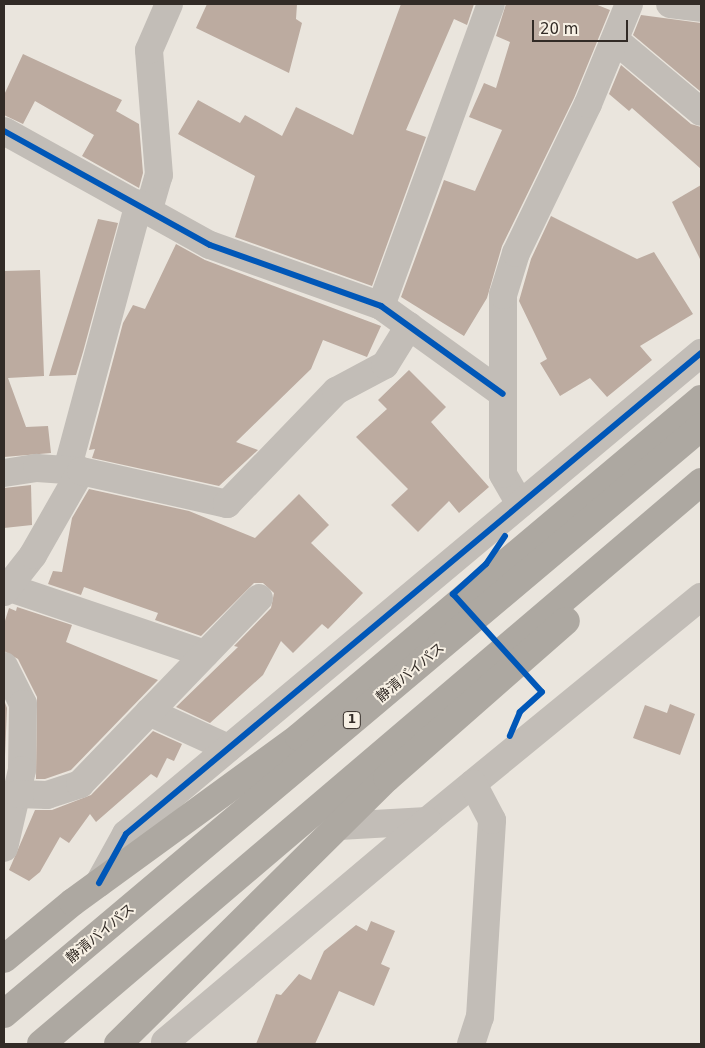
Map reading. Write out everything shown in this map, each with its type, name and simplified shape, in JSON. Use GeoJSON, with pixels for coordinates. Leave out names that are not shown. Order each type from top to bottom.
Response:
{"type":"FeatureCollection","features":[{"type":"Feature","properties":{"kind":"highway"},"geometry":{"type":"LineString","coordinates":[[5,954],[299,737],[701,399]]}},
{"type":"Feature","properties":{"kind":"highway","name":"静清バイパス"},"geometry":{"type":"LineString","coordinates":[[4,1014],[701,427]]}},
{"type":"Feature","properties":{"kind":"highway"},"geometry":{"type":"LineString","coordinates":[[41,1044],[701,482]]}},
{"type":"Feature","properties":{"kind":"highway"},"geometry":{"type":"LineString","coordinates":[[118,1044],[387,778],[701,504]]}},
{"type":"Feature","properties":{"kind":"street"},"geometry":{"type":"LineString","coordinates":[[169,4],[149,50],[159,175],[144,206],[74,471],[33,555],[6,589],[206,654]]}},
{"type":"Feature","properties":{"kind":"street"},"geometry":{"type":"LineString","coordinates":[[381,306],[491,4]]}},
{"type":"Feature","properties":{"kind":"street"},"geometry":{"type":"LineString","coordinates":[[520,504],[503,474],[503,295],[516,253],[629,4]]}},
{"type":"Feature","properties":{"kind":"street"},"geometry":{"type":"LineString","coordinates":[[670,4],[701,8]]}},
{"type":"Feature","properties":{"kind":"street"},"geometry":{"type":"LineString","coordinates":[[614,40],[701,112]]}},
{"type":"Feature","properties":{"kind":"street"},"geometry":{"type":"LineString","coordinates":[[4,131],[144,206],[210,246],[381,306],[503,394]]}},
{"type":"Feature","properties":{"kind":"street"},"geometry":{"type":"LineString","coordinates":[[4,473],[37,468],[74,471],[227,504],[336,391],[385,365],[409,326]]}},
{"type":"Feature","properties":{"kind":"street"},"geometry":{"type":"LineString","coordinates":[[99,883],[126,834],[701,353]]}},
{"type":"Feature","properties":{"kind":"street"},"geometry":{"type":"LineString","coordinates":[[165,1042],[428,821],[701,597]]}},
{"type":"Feature","properties":{"kind":"street"},"geometry":{"type":"LineString","coordinates":[[18,794],[47,795],[80,784],[259,598]]}},
{"type":"Feature","properties":{"kind":"street"},"geometry":{"type":"LineString","coordinates":[[4,666],[23,704],[18,794],[4,848]]}},
{"type":"Feature","properties":{"kind":"street"},"geometry":{"type":"LineString","coordinates":[[149,712],[228,748]]}},
{"type":"Feature","properties":{"kind":"street"},"geometry":{"type":"LineString","coordinates":[[471,1044],[480,1017],[492,820],[473,784]]}},
{"type":"Feature","properties":{"kind":"street"},"geometry":{"type":"LineString","coordinates":[[339,826],[428,821]]}},
{"type":"Feature","properties":{"kind":"building"},"geometry":{"type":"Polygon","coordinates":[[[207,4],[297,4],[296,19],[302,23],[289,73],[196,28],[207,4]]]}},
{"type":"Feature","properties":{"kind":"building"},"geometry":{"type":"Polygon","coordinates":[[[401,4],[474,4],[467,25],[454,19],[406,130],[426,137],[372,286],[235,237],[255,176],[178,134],[198,100],[240,123],[245,115],[282,136],[296,107],[353,135],[401,4]]]}},
{"type":"Feature","properties":{"kind":"building"},"geometry":{"type":"Polygon","coordinates":[[[506,4],[595,4],[610,10],[574,98],[502,246],[487,298],[464,336],[401,297],[444,180],[475,191],[502,130],[469,117],[484,83],[496,88],[510,42],[496,36],[506,4]]]}},
{"type":"Feature","properties":{"kind":"building"},"geometry":{"type":"Polygon","coordinates":[[[641,15],[701,23],[701,92],[633,35],[641,15]]]}},
{"type":"Feature","properties":{"kind":"building"},"geometry":{"type":"Polygon","coordinates":[[[23,54],[122,100],[116,111],[139,124],[143,173],[139,188],[82,156],[94,135],[35,101],[23,124],[4,115],[4,95],[23,54]]]}},
{"type":"Feature","properties":{"kind":"building"},"geometry":{"type":"Polygon","coordinates":[[[621,65],[691,124],[701,127],[701,169],[632,108],[629,111],[609,94],[621,65]]]}},
{"type":"Feature","properties":{"kind":"building"},"geometry":{"type":"Polygon","coordinates":[[[701,185],[701,261],[672,202],[701,185]]]}},
{"type":"Feature","properties":{"kind":"building"},"geometry":{"type":"Polygon","coordinates":[[[551,216],[637,259],[654,252],[693,314],[640,346],[652,360],[607,397],[590,378],[560,396],[540,363],[547,359],[519,301],[531,259],[551,216]]]}},
{"type":"Feature","properties":{"kind":"building"},"geometry":{"type":"Polygon","coordinates":[[[98,219],[118,223],[76,375],[49,376],[98,219]]]}},
{"type":"Feature","properties":{"kind":"building"},"geometry":{"type":"Polygon","coordinates":[[[176,244],[205,260],[381,326],[367,357],[323,340],[311,369],[236,442],[258,450],[219,486],[92,458],[95,449],[89,450],[123,323],[133,305],[145,309],[176,244]]]}},
{"type":"Feature","properties":{"kind":"building"},"geometry":{"type":"Polygon","coordinates":[[[40,270],[44,376],[8,378],[26,427],[48,426],[51,453],[4,457],[4,271],[40,270]]]}},
{"type":"Feature","properties":{"kind":"building"},"geometry":{"type":"Polygon","coordinates":[[[409,370],[446,407],[431,422],[489,487],[459,513],[449,501],[418,532],[391,505],[408,489],[356,437],[387,409],[378,400],[409,370]]]}},
{"type":"Feature","properties":{"kind":"building"},"geometry":{"type":"Polygon","coordinates":[[[31,485],[32,525],[4,528],[4,488],[31,485]]]}},
{"type":"Feature","properties":{"kind":"building"},"geometry":{"type":"Polygon","coordinates":[[[89,489],[189,511],[255,538],[299,494],[329,525],[311,543],[363,593],[328,629],[322,624],[293,653],[281,641],[263,675],[210,723],[176,707],[238,647],[234,646],[271,608],[274,593],[263,583],[254,583],[201,636],[155,620],[158,613],[84,587],[81,595],[48,584],[53,571],[62,572],[72,518],[89,489]]]}},
{"type":"Feature","properties":{"kind":"building"},"geometry":{"type":"Polygon","coordinates":[[[17,607],[72,625],[66,642],[158,680],[71,770],[45,779],[36,779],[37,697],[18,659],[4,651],[4,624],[9,608],[16,611],[17,607]]]}},
{"type":"Feature","properties":{"kind":"building"},"geometry":{"type":"Polygon","coordinates":[[[4,700],[7,708],[4,780],[4,700]]]}},
{"type":"Feature","properties":{"kind":"building"},"geometry":{"type":"Polygon","coordinates":[[[670,704],[695,714],[680,755],[633,738],[645,705],[667,713],[670,704]]]}},
{"type":"Feature","properties":{"kind":"building"},"geometry":{"type":"Polygon","coordinates":[[[153,731],[182,744],[174,761],[167,758],[157,778],[151,774],[96,822],[90,814],[69,843],[60,837],[40,872],[29,881],[9,870],[35,810],[52,810],[91,795],[153,731]]]}},
{"type":"Feature","properties":{"kind":"building"},"geometry":{"type":"Polygon","coordinates":[[[371,921],[395,931],[381,964],[390,968],[374,1006],[339,991],[315,1044],[256,1044],[276,994],[281,995],[299,974],[311,980],[324,951],[356,925],[367,931],[371,921]]]}},
{"type":"Feature","properties":{"kind":"cycle path"},"geometry":{"type":"LineString","coordinates":[[4,131],[210,245],[381,306],[503,394]]}},
{"type":"Feature","properties":{"kind":"cycle path"},"geometry":{"type":"LineString","coordinates":[[99,883],[126,834],[701,353]]}},
{"type":"Feature","properties":{"kind":"cycle path"},"geometry":{"type":"LineString","coordinates":[[505,536],[486,564],[453,594],[542,692],[520,712],[510,736]]}}]}
